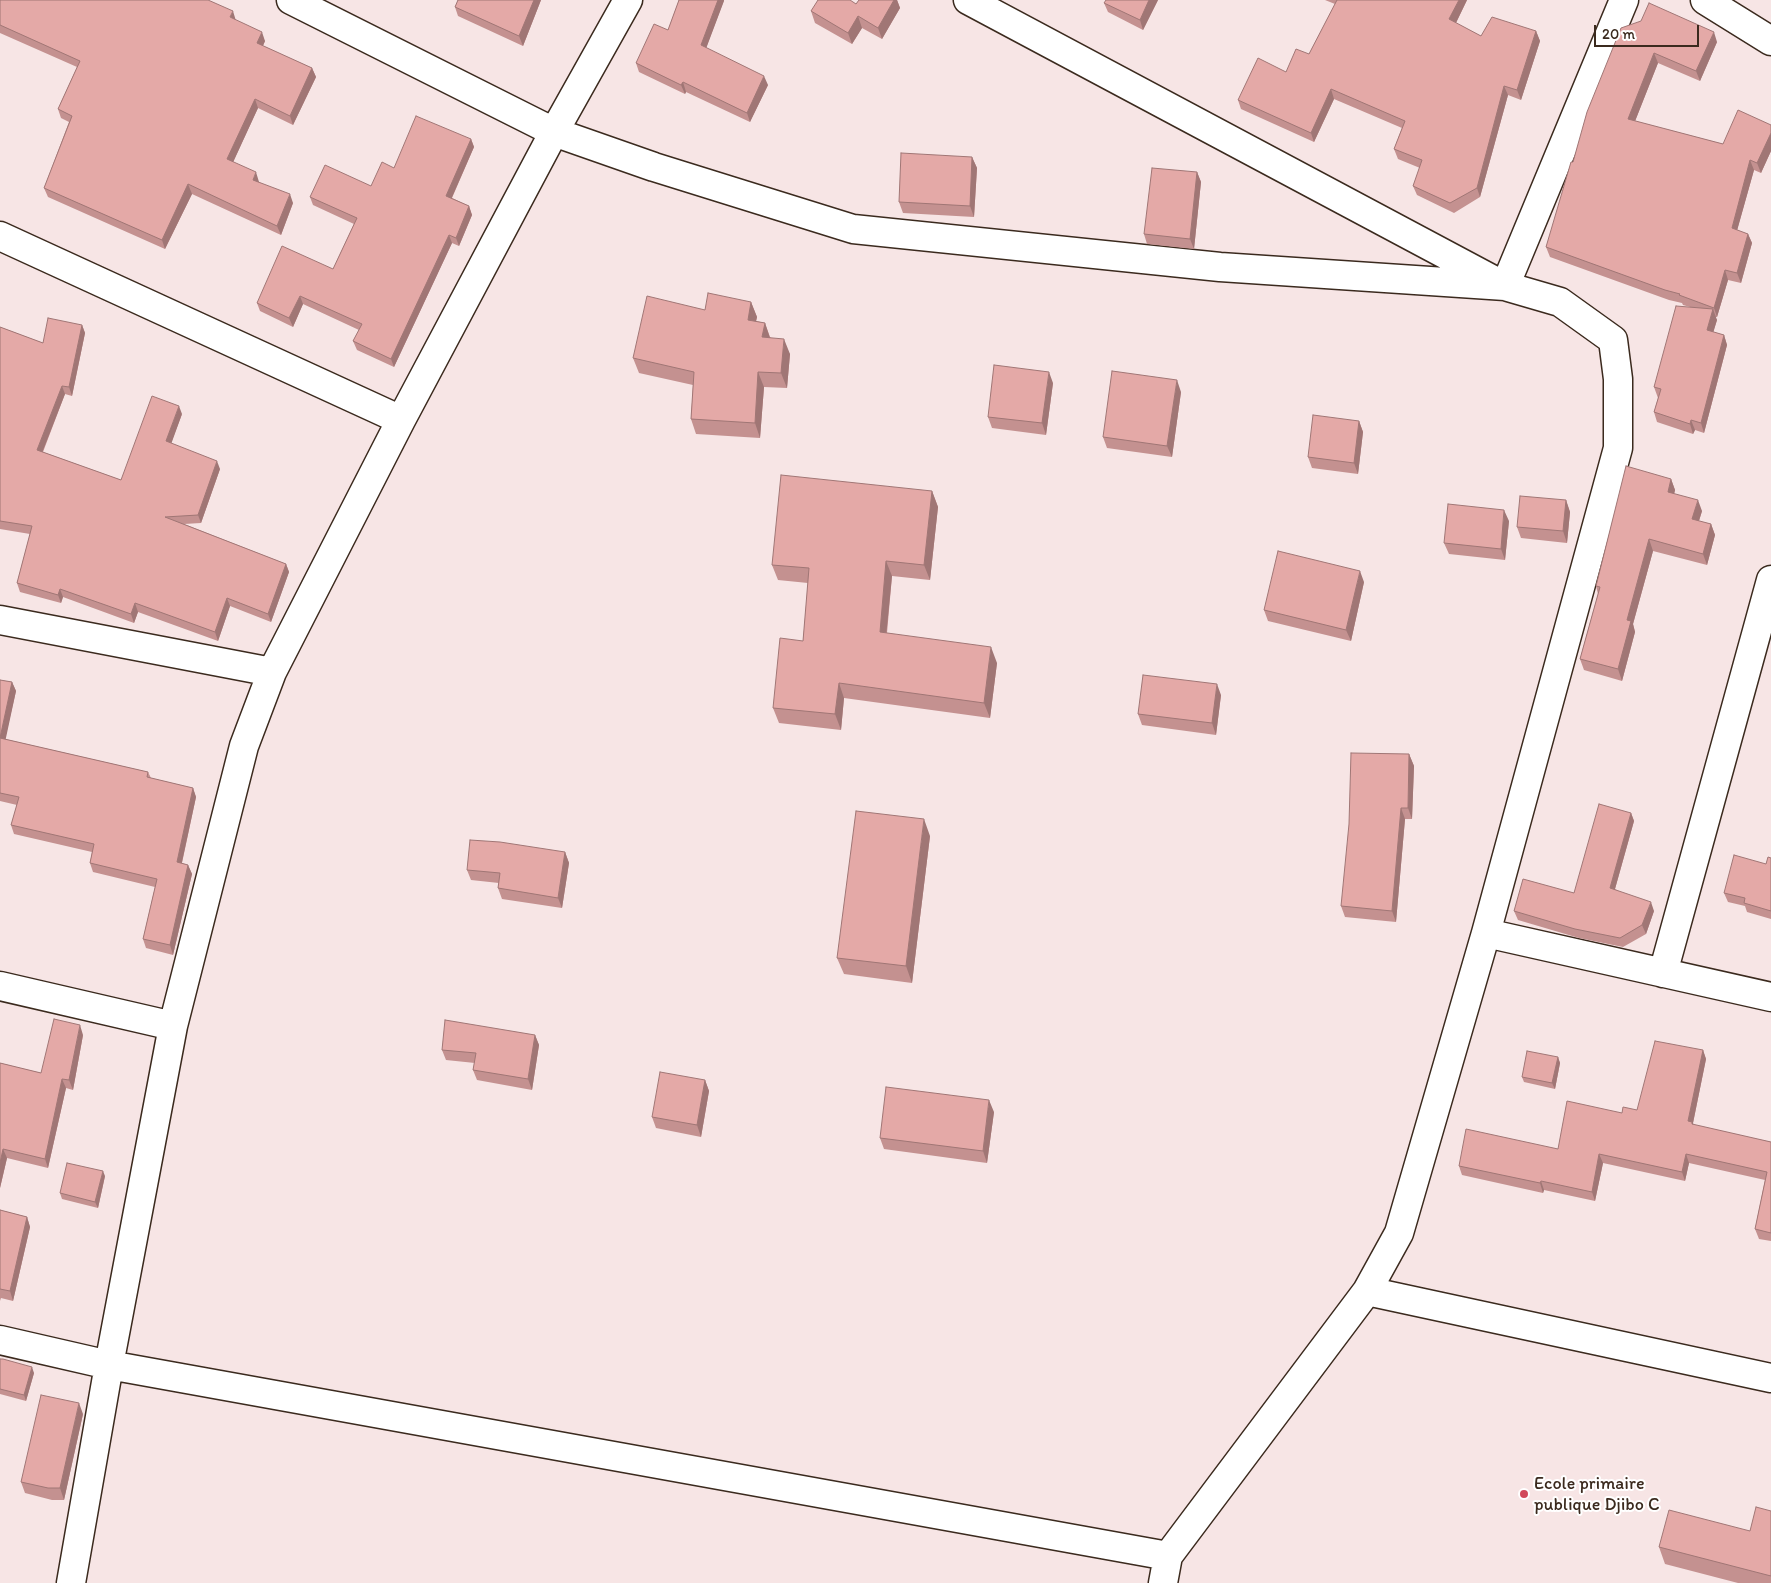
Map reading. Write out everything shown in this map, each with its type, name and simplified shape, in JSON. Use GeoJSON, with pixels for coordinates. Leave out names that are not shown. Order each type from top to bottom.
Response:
{"type":"FeatureCollection","features":[{"type":"Feature","properties":{"kind":"street"},"geometry":{"type":"LineString","coordinates":[[291,0],[554,132],[654,167],[853,229],[1220,267],[1505,286]]}},
{"type":"Feature","properties":{"kind":"street"},"geometry":{"type":"LineString","coordinates":[[72,1583],[109,1365],[173,1026],[244,746],[272,672],[401,420],[554,132],[628,0]]}},
{"type":"Feature","properties":{"kind":"street"},"geometry":{"type":"LineString","coordinates":[[968,0],[1505,286],[1560,302],[1612,340],[1618,379],[1618,448],[1486,933],[1399,1233],[1367,1291],[1168,1556],[1163,1583]]}},
{"type":"Feature","properties":{"kind":"street"},"geometry":{"type":"LineString","coordinates":[[1505,286],[1624,0]]}},
{"type":"Feature","properties":{"kind":"street"},"geometry":{"type":"LineString","coordinates":[[1705,0],[1771,41]]}},
{"type":"Feature","properties":{"kind":"street"},"geometry":{"type":"LineString","coordinates":[[0,236],[401,420]]}},
{"type":"Feature","properties":{"kind":"street"},"geometry":{"type":"LineString","coordinates":[[1663,973],[1771,580]]}},
{"type":"Feature","properties":{"kind":"street"},"geometry":{"type":"LineString","coordinates":[[0,620],[272,672]]}},
{"type":"Feature","properties":{"kind":"street"},"geometry":{"type":"LineString","coordinates":[[1486,933],[1771,997]]}},
{"type":"Feature","properties":{"kind":"street"},"geometry":{"type":"LineString","coordinates":[[0,986],[173,1026]]}},
{"type":"Feature","properties":{"kind":"street"},"geometry":{"type":"LineString","coordinates":[[1367,1291],[1771,1378]]}},
{"type":"Feature","properties":{"kind":"street"},"geometry":{"type":"LineString","coordinates":[[0,1340],[109,1365],[1168,1556]]}},
{"type":"Feature","properties":{"kind":"building"},"geometry":{"type":"Polygon","coordinates":[[[0,0],[208,0],[233,11],[230,17],[262,32],[257,43],[312,68],[290,116],[255,99],[227,159],[256,172],[253,180],[290,194],[277,226],[188,184],[162,240],[44,188],[72,116],[58,109],[80,61],[0,25],[0,0]]]}},
{"type":"Feature","properties":{"kind":"building"},"geometry":{"type":"Polygon","coordinates":[[[458,0],[534,0],[519,36],[455,7],[458,0]]]}},
{"type":"Feature","properties":{"kind":"building"},"geometry":{"type":"Polygon","coordinates":[[[679,0],[718,0],[701,45],[764,76],[747,113],[683,82],[681,85],[636,63],[654,24],[668,30],[679,0]]]}},
{"type":"Feature","properties":{"kind":"building"},"geometry":{"type":"Polygon","coordinates":[[[818,0],[850,0],[856,4],[859,0],[894,0],[878,28],[858,16],[848,33],[811,11],[818,0]]]}},
{"type":"Feature","properties":{"kind":"building"},"geometry":{"type":"Polygon","coordinates":[[[1106,0],[1149,0],[1140,20],[1104,3],[1106,0]]]}},
{"type":"Feature","properties":{"kind":"building"},"geometry":{"type":"Polygon","coordinates":[[[1337,0],[1459,0],[1449,19],[1481,36],[1492,17],[1536,31],[1517,90],[1504,86],[1477,188],[1450,203],[1413,186],[1422,160],[1394,149],[1405,121],[1331,89],[1311,133],[1238,100],[1258,58],[1286,72],[1296,49],[1309,54],[1337,0]]]}},
{"type":"Feature","properties":{"kind":"building"},"geometry":{"type":"Polygon","coordinates":[[[1649,3],[1714,32],[1696,71],[1654,53],[1628,119],[1723,144],[1738,110],[1771,125],[1771,133],[1757,163],[1750,160],[1732,228],[1748,234],[1737,273],[1725,270],[1714,308],[1680,294],[1546,247],[1587,112],[1621,28],[1641,21],[1649,3]]]}},
{"type":"Feature","properties":{"kind":"building"},"geometry":{"type":"Polygon","coordinates":[[[416,116],[471,139],[446,196],[469,206],[456,238],[449,235],[391,359],[353,341],[362,324],[300,296],[289,318],[257,303],[282,246],[333,269],[357,218],[310,197],[325,165],[371,186],[382,162],[394,168],[416,116]]]}},
{"type":"Feature","properties":{"kind":"building"},"geometry":{"type":"Polygon","coordinates":[[[901,153],[972,157],[970,206],[899,202],[901,153]]]}},
{"type":"Feature","properties":{"kind":"building"},"geometry":{"type":"Polygon","coordinates":[[[1152,168],[1197,172],[1190,239],[1144,234],[1152,168]]]}},
{"type":"Feature","properties":{"kind":"building"},"geometry":{"type":"Polygon","coordinates":[[[708,293],[751,302],[748,320],[765,323],[762,337],[784,339],[781,373],[758,372],[755,423],[691,419],[694,372],[633,358],[647,296],[705,310],[708,293]]]}},
{"type":"Feature","properties":{"kind":"building"},"geometry":{"type":"Polygon","coordinates":[[[1676,306],[1713,309],[1707,330],[1724,335],[1701,423],[1691,420],[1690,424],[1654,412],[1661,389],[1654,387],[1676,306]]]}},
{"type":"Feature","properties":{"kind":"building"},"geometry":{"type":"Polygon","coordinates":[[[48,318],[82,325],[69,387],[62,386],[37,450],[121,480],[152,396],[179,406],[166,441],[217,461],[198,515],[165,517],[286,564],[268,614],[227,598],[215,632],[135,603],[131,614],[60,589],[58,595],[17,583],[32,526],[0,521],[0,327],[43,343],[48,318]]]}},
{"type":"Feature","properties":{"kind":"building"},"geometry":{"type":"Polygon","coordinates":[[[994,365],[1049,372],[1042,423],[988,417],[994,365]]]}},
{"type":"Feature","properties":{"kind":"building"},"geometry":{"type":"Polygon","coordinates":[[[1112,371],[1177,380],[1167,446],[1103,437],[1112,371]]]}},
{"type":"Feature","properties":{"kind":"building"},"geometry":{"type":"Polygon","coordinates":[[[1313,415],[1359,421],[1354,463],[1308,457],[1313,415]]]}},
{"type":"Feature","properties":{"kind":"building"},"geometry":{"type":"Polygon","coordinates":[[[1626,466],[1671,479],[1668,492],[1698,500],[1692,519],[1711,524],[1703,554],[1649,539],[1627,620],[1631,621],[1618,669],[1580,659],[1600,587],[1596,586],[1626,466]]]}},
{"type":"Feature","properties":{"kind":"building"},"geometry":{"type":"Polygon","coordinates":[[[781,475],[932,491],[924,565],[886,561],[880,632],[991,647],[984,703],[839,683],[835,714],[773,708],[780,638],[803,641],[809,568],[772,565],[781,475]]]}},
{"type":"Feature","properties":{"kind":"building"},"geometry":{"type":"Polygon","coordinates":[[[1520,496],[1566,500],[1563,531],[1517,527],[1520,496]]]}},
{"type":"Feature","properties":{"kind":"building"},"geometry":{"type":"Polygon","coordinates":[[[1448,504],[1504,510],[1501,549],[1444,543],[1448,504]]]}},
{"type":"Feature","properties":{"kind":"building"},"geometry":{"type":"Polygon","coordinates":[[[1278,551],[1360,571],[1346,630],[1264,610],[1278,551]]]}},
{"type":"Feature","properties":{"kind":"building"},"geometry":{"type":"Polygon","coordinates":[[[1143,675],[1217,684],[1212,723],[1138,714],[1143,675]]]}},
{"type":"Feature","properties":{"kind":"building"},"geometry":{"type":"Polygon","coordinates":[[[0,680],[12,682],[0,738],[0,680]]]}},
{"type":"Feature","properties":{"kind":"building"},"geometry":{"type":"Polygon","coordinates":[[[0,738],[148,772],[147,777],[193,788],[177,862],[188,865],[170,945],[143,939],[157,879],[90,863],[94,844],[11,825],[19,797],[0,793],[0,738]]]}},
{"type":"Feature","properties":{"kind":"building"},"geometry":{"type":"Polygon","coordinates":[[[1351,753],[1409,754],[1408,808],[1401,808],[1392,911],[1341,906],[1349,824],[1351,753]]]}},
{"type":"Feature","properties":{"kind":"building"},"geometry":{"type":"Polygon","coordinates":[[[1599,804],[1631,813],[1610,888],[1651,902],[1642,925],[1620,938],[1575,929],[1514,911],[1523,879],[1574,893],[1599,804]]]}},
{"type":"Feature","properties":{"kind":"building"},"geometry":{"type":"Polygon","coordinates":[[[856,811],[924,819],[906,966],[837,958],[856,811]]]}},
{"type":"Feature","properties":{"kind":"building"},"geometry":{"type":"Polygon","coordinates":[[[470,840],[500,842],[565,852],[558,898],[498,888],[500,873],[467,870],[470,840]]]}},
{"type":"Feature","properties":{"kind":"building"},"geometry":{"type":"Polygon","coordinates":[[[1734,855],[1766,864],[1768,857],[1771,858],[1771,911],[1744,903],[1745,898],[1724,893],[1734,855]]]}},
{"type":"Feature","properties":{"kind":"building"},"geometry":{"type":"Polygon","coordinates":[[[54,1019],[80,1025],[69,1080],[62,1079],[45,1159],[3,1149],[0,1163],[0,1063],[41,1073],[54,1019]]]}},
{"type":"Feature","properties":{"kind":"building"},"geometry":{"type":"Polygon","coordinates":[[[445,1020],[535,1035],[528,1079],[473,1070],[476,1053],[442,1050],[445,1020]]]}},
{"type":"Feature","properties":{"kind":"building"},"geometry":{"type":"Polygon","coordinates":[[[1655,1041],[1703,1050],[1688,1121],[1692,1122],[1692,1124],[1771,1142],[1771,1233],[1755,1229],[1767,1172],[1686,1154],[1682,1172],[1599,1154],[1592,1192],[1459,1166],[1466,1129],[1558,1149],[1567,1101],[1622,1113],[1623,1107],[1637,1110],[1655,1041]]]}},
{"type":"Feature","properties":{"kind":"building"},"geometry":{"type":"Polygon","coordinates":[[[1527,1051],[1558,1057],[1552,1083],[1522,1077],[1527,1051]]]}},
{"type":"Feature","properties":{"kind":"building"},"geometry":{"type":"Polygon","coordinates":[[[660,1072],[705,1080],[697,1125],[652,1117],[660,1072]]]}},
{"type":"Feature","properties":{"kind":"building"},"geometry":{"type":"Polygon","coordinates":[[[886,1087],[989,1100],[983,1151],[880,1138],[886,1087]]]}},
{"type":"Feature","properties":{"kind":"building"},"geometry":{"type":"Polygon","coordinates":[[[67,1163],[103,1171],[95,1202],[60,1193],[67,1163]]]}},
{"type":"Feature","properties":{"kind":"building"},"geometry":{"type":"Polygon","coordinates":[[[0,1210],[27,1217],[10,1291],[0,1289],[0,1210]]]}},
{"type":"Feature","properties":{"kind":"building"},"geometry":{"type":"Polygon","coordinates":[[[0,1359],[32,1367],[24,1395],[0,1389],[0,1359]]]}},
{"type":"Feature","properties":{"kind":"building"},"geometry":{"type":"Polygon","coordinates":[[[41,1395],[79,1403],[60,1488],[48,1488],[21,1482],[41,1395]]]}},
{"type":"Feature","properties":{"kind":"building"},"geometry":{"type":"Polygon","coordinates":[[[1756,1507],[1771,1511],[1771,1576],[1659,1547],[1669,1510],[1750,1531],[1756,1507]]]}},
{"type":"Feature","properties":{"kind":"place","name":"Ecole primaire publique Djibo C"},"geometry":{"type":"Point","coordinates":[1524,1494]}}]}
